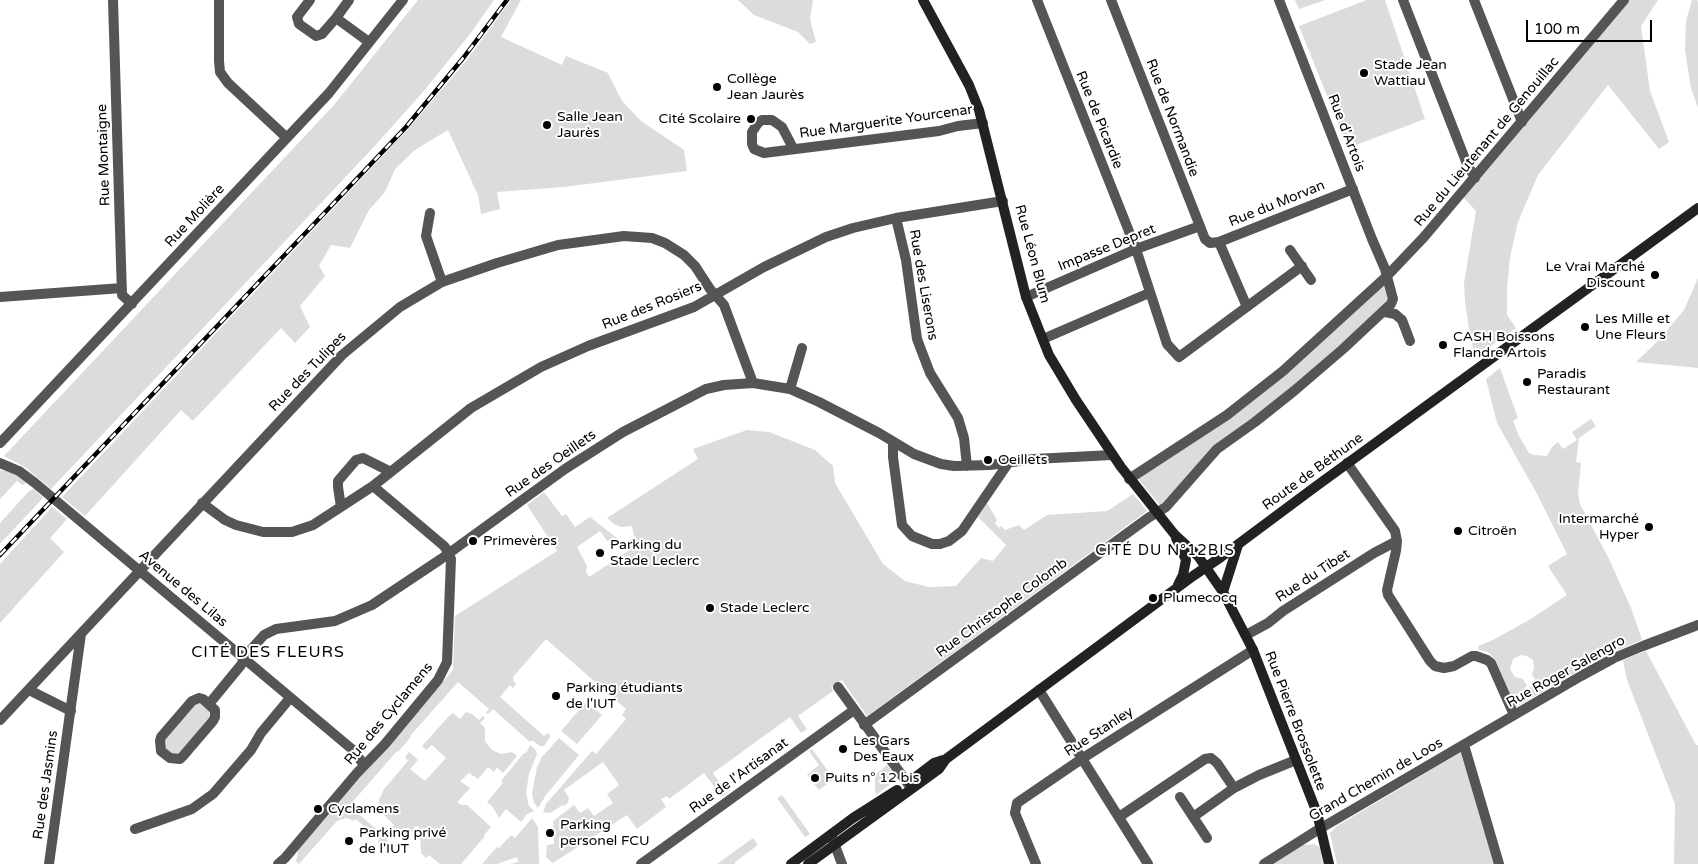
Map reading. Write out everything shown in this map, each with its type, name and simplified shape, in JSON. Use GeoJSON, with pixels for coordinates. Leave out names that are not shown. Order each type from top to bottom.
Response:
{"type":"FeatureCollection","features":[{"type":"Feature","properties":{"kind":"main road","name":"Rue Léon Blum"},"geometry":{"type":"LineString","coordinates":[[923,0],[969,85],[983,122],[1026,296],[1049,355],[1076,400],[1129,479],[1156,514],[1198,556],[1206,567]]}},
{"type":"Feature","properties":{"kind":"main road","name":"Route de Béthune"},"geometry":{"type":"LineString","coordinates":[[808,864],[853,818],[909,786],[934,763],[946,759],[1698,208]]}},
{"type":"Feature","properties":{"kind":"main road"},"geometry":{"type":"LineString","coordinates":[[1175,535],[1186,562],[1183,575],[1175,590]]}},
{"type":"Feature","properties":{"kind":"main road"},"geometry":{"type":"LineString","coordinates":[[1223,592],[1238,544]]}},
{"type":"Feature","properties":{"kind":"main road","name":"Rue Pierre Brossolette"},"geometry":{"type":"LineString","coordinates":[[1206,567],[1223,592],[1253,650],[1317,813],[1329,864]]}},
{"type":"Feature","properties":{"kind":"main road","name":"Route de Béthune"},"geometry":{"type":"LineString","coordinates":[[791,864],[833,840]]}},
{"type":"Feature","properties":{"kind":"street","name":"Rue Montaigne"},"geometry":{"type":"LineString","coordinates":[[113,0],[122,288]]}},
{"type":"Feature","properties":{"kind":"street"},"geometry":{"type":"LineString","coordinates":[[219,0],[218,62],[220,72],[228,83],[287,138]]}},
{"type":"Feature","properties":{"kind":"street"},"geometry":{"type":"LineString","coordinates":[[310,0],[297,17],[299,24],[316,36],[322,34],[348,0]]}},
{"type":"Feature","properties":{"kind":"street","name":"Rue Molière"},"geometry":{"type":"LineString","coordinates":[[0,444],[329,93],[402,0]]}},
{"type":"Feature","properties":{"kind":"street","name":"Rue de Picardie"},"geometry":{"type":"LineString","coordinates":[[1037,0],[1136,250],[1167,344],[1179,357],[1247,307]]}},
{"type":"Feature","properties":{"kind":"street","name":"Rue de Normandie"},"geometry":{"type":"LineString","coordinates":[[1111,0],[1205,239],[1215,243],[1247,307]]}},
{"type":"Feature","properties":{"kind":"street","name":"Rue d'Artois"},"geometry":{"type":"LineString","coordinates":[[1279,0],[1385,269],[1386,277]]}},
{"type":"Feature","properties":{"kind":"street"},"geometry":{"type":"LineString","coordinates":[[1403,0],[1467,164],[1475,178]]}},
{"type":"Feature","properties":{"kind":"street"},"geometry":{"type":"LineString","coordinates":[[1474,0],[1522,122]]}},
{"type":"Feature","properties":{"kind":"street","name":"Rue du Lieutenant de Genouillac"},"geometry":{"type":"LineString","coordinates":[[1129,479],[1227,415],[1305,351],[1386,277],[1424,237],[1475,178],[1624,0]]}},
{"type":"Feature","properties":{"kind":"street"},"geometry":{"type":"LineString","coordinates":[[336,18],[369,42]]}},
{"type":"Feature","properties":{"kind":"street","name":"Rue Marguerite Yourcenar"},"geometry":{"type":"LineString","coordinates":[[793,148],[939,132],[958,126],[983,122]]}},
{"type":"Feature","properties":{"kind":"street","name":"Rue du Morvan"},"geometry":{"type":"LineString","coordinates":[[1215,243],[1353,189]]}},
{"type":"Feature","properties":{"kind":"street","name":"Rue des Rosiers"},"geometry":{"type":"LineString","coordinates":[[202,503],[215,514],[236,525],[263,532],[292,532],[313,525],[373,486],[471,408],[523,377],[588,346],[694,307],[764,266],[819,240],[853,228],[896,218],[1003,201]]}},
{"type":"Feature","properties":{"kind":"street"},"geometry":{"type":"LineString","coordinates":[[430,213],[426,236],[442,282]]}},
{"type":"Feature","properties":{"kind":"street","name":"Rue des Liserons"},"geometry":{"type":"LineString","coordinates":[[896,218],[906,260],[917,339],[930,373],[958,418],[964,438],[967,466]]}},
{"type":"Feature","properties":{"kind":"street","name":"Impasse Depret"},"geometry":{"type":"LineString","coordinates":[[1026,296],[1136,250],[1200,226]]}},
{"type":"Feature","properties":{"kind":"street","name":"Rue des Tulipes"},"geometry":{"type":"LineString","coordinates":[[0,720],[202,503],[355,343],[400,307],[442,282],[496,263],[558,245],[605,238],[640,237],[665,243],[684,255],[695,266],[724,306],[753,383]]}},
{"type":"Feature","properties":{"kind":"street"},"geometry":{"type":"LineString","coordinates":[[1290,250],[1311,280]]}},
{"type":"Feature","properties":{"kind":"street"},"geometry":{"type":"LineString","coordinates":[[1247,307],[1302,266]]}},
{"type":"Feature","properties":{"kind":"street"},"geometry":{"type":"LineString","coordinates":[[1156,514],[1166,507],[1217,449],[1294,391],[1385,312],[1393,299],[1386,277]]}},
{"type":"Feature","properties":{"kind":"street"},"geometry":{"type":"LineString","coordinates":[[0,297],[122,288],[122,295],[132,304]]}},
{"type":"Feature","properties":{"kind":"street"},"geometry":{"type":"LineString","coordinates":[[1043,339],[1149,293]]}},
{"type":"Feature","properties":{"kind":"street"},"geometry":{"type":"LineString","coordinates":[[1385,312],[1395,314],[1402,320],[1410,341]]}},
{"type":"Feature","properties":{"kind":"street"},"geometry":{"type":"LineString","coordinates":[[790,389],[802,348]]}},
{"type":"Feature","properties":{"kind":"street","name":"Rue des Oeillets"},"geometry":{"type":"LineString","coordinates":[[209,704],[260,639],[270,631],[335,621],[352,615],[388,596],[565,469],[622,432],[706,389],[724,385],[753,383],[790,389],[819,402],[914,454],[932,462],[954,466],[1043,458],[1112,455]]}},
{"type":"Feature","properties":{"kind":"street"},"geometry":{"type":"LineString","coordinates":[[892,442],[902,525],[912,536],[932,544],[949,541],[962,532],[1009,462]]}},
{"type":"Feature","properties":{"kind":"street"},"geometry":{"type":"LineString","coordinates":[[341,507],[338,481],[356,460],[364,458],[391,472]]}},
{"type":"Feature","properties":{"kind":"street","name":"Avenue des Lilas"},"geometry":{"type":"LineString","coordinates":[[0,463],[19,471],[140,571],[353,750],[364,765]]}},
{"type":"Feature","properties":{"kind":"street"},"geometry":{"type":"LineString","coordinates":[[1348,463],[1395,531],[1397,541],[1386,590],[1430,661],[1440,668],[1449,668],[1472,656],[1482,657],[1491,663],[1514,715]]}},
{"type":"Feature","properties":{"kind":"street"},"geometry":{"type":"LineString","coordinates":[[373,486],[444,546],[449,553]]}},
{"type":"Feature","properties":{"kind":"street","name":"Rue Christophe Colomb"},"geometry":{"type":"LineString","coordinates":[[864,725],[1156,514]]}},
{"type":"Feature","properties":{"kind":"street","name":"Rue du Tibet"},"geometry":{"type":"LineString","coordinates":[[1246,634],[1268,623],[1283,611],[1374,553],[1397,541]]}},
{"type":"Feature","properties":{"kind":"street","name":"Rue des Cyclamens"},"geometry":{"type":"LineString","coordinates":[[284,862],[364,765],[385,744],[438,680],[444,670],[448,655],[451,559],[449,553]]}},
{"type":"Feature","properties":{"kind":"street","name":"Rue Roger Salengro"},"geometry":{"type":"LineString","coordinates":[[1504,722],[1614,658],[1698,625]]}},
{"type":"Feature","properties":{"kind":"street","name":"Rue des Jasmins"},"geometry":{"type":"LineString","coordinates":[[49,864],[81,634]]}},
{"type":"Feature","properties":{"kind":"street","name":"Rue Stanley"},"geometry":{"type":"LineString","coordinates":[[1036,864],[1015,812],[1017,802],[1253,650]]}},
{"type":"Feature","properties":{"kind":"street"},"geometry":{"type":"LineString","coordinates":[[838,687],[909,786]]}},
{"type":"Feature","properties":{"kind":"street"},"geometry":{"type":"LineString","coordinates":[[29,690],[71,710]]}},
{"type":"Feature","properties":{"kind":"street"},"geometry":{"type":"LineString","coordinates":[[1039,690],[1148,864]]}},
{"type":"Feature","properties":{"kind":"street"},"geometry":{"type":"LineString","coordinates":[[199,698],[209,704],[215,710],[215,716],[189,749],[180,759],[170,758],[165,755],[160,746],[161,737],[192,701],[199,698]]}},
{"type":"Feature","properties":{"kind":"street"},"geometry":{"type":"LineString","coordinates":[[135,829],[192,809],[213,794],[251,750],[261,733],[290,698]]}},
{"type":"Feature","properties":{"kind":"street","name":"Rue de l'Artisanat"},"geometry":{"type":"LineString","coordinates":[[641,864],[854,710]]}},
{"type":"Feature","properties":{"kind":"street","name":"Grand Chemin de Loos"},"geometry":{"type":"LineString","coordinates":[[1264,864],[1321,828],[1504,722]]}},
{"type":"Feature","properties":{"kind":"street"},"geometry":{"type":"LineString","coordinates":[[1464,745],[1499,864]]}},
{"type":"Feature","properties":{"kind":"street"},"geometry":{"type":"LineString","coordinates":[[1119,817],[1205,759],[1211,758],[1217,762],[1234,788]]}},
{"type":"Feature","properties":{"kind":"street"},"geometry":{"type":"LineString","coordinates":[[1193,817],[1234,788],[1259,774],[1296,760]]}},
{"type":"Feature","properties":{"kind":"street"},"geometry":{"type":"LineString","coordinates":[[1180,797],[1207,838]]}},
{"type":"Feature","properties":{"kind":"street"},"geometry":{"type":"LineString","coordinates":[[833,840],[842,864]]}},
{"type":"Feature","properties":{"kind":"shaded area"},"geometry":{"type":"Polygon","coordinates":[[[418,0],[494,0],[470,34],[423,92],[371,150],[51,489],[25,467],[4,456],[334,105],[418,0]]]}},
{"type":"Feature","properties":{"kind":"shaded area"},"geometry":{"type":"Polygon","coordinates":[[[511,0],[521,0],[501,37],[562,65],[566,56],[608,73],[622,101],[641,121],[684,150],[687,171],[564,187],[497,192],[500,209],[481,214],[478,195],[448,130],[415,150],[395,169],[385,192],[369,210],[350,248],[331,245],[319,266],[325,276],[300,306],[310,327],[295,343],[281,328],[193,421],[181,410],[85,516],[62,497],[408,129],[466,61],[511,0]]]}},
{"type":"Feature","properties":{"kind":"shaded area"},"geometry":{"type":"Polygon","coordinates":[[[738,0],[813,0],[810,19],[816,42],[810,44],[798,32],[754,15],[738,0]]]}},
{"type":"Feature","properties":{"kind":"shaded area"},"geometry":{"type":"Polygon","coordinates":[[[1295,0],[1325,0],[1299,9],[1295,0]]]}},
{"type":"Feature","properties":{"kind":"shaded area","name":"Stade Jean Wattiau"},"geometry":{"type":"Polygon","coordinates":[[[1367,0],[1385,0],[1425,119],[1348,148],[1299,26],[1367,0]]]}},
{"type":"Feature","properties":{"kind":"shaded area"},"geometry":{"type":"Polygon","coordinates":[[[1628,0],[1658,0],[1641,26],[1650,91],[1669,142],[1659,149],[1608,85],[1538,175],[1518,222],[1510,257],[1507,315],[1516,328],[1481,353],[1473,348],[1465,302],[1464,283],[1476,211],[1463,197],[1628,0]]]}},
{"type":"Feature","properties":{"kind":"shaded area"},"geometry":{"type":"Polygon","coordinates":[[[1692,0],[1697,0],[1698,4],[1698,108],[1691,88],[1685,51],[1686,21],[1692,0]]]}},
{"type":"Feature","properties":{"kind":"shaded area"},"geometry":{"type":"Polygon","coordinates":[[[1698,278],[1698,368],[1636,362],[1659,340],[1684,310],[1698,278]]]}},
{"type":"Feature","properties":{"kind":"shaded area"},"geometry":{"type":"Polygon","coordinates":[[[1381,281],[1388,285],[1390,306],[1217,449],[1163,509],[1135,475],[1227,415],[1381,281]]]}},
{"type":"Feature","properties":{"kind":"shaded area"},"geometry":{"type":"Polygon","coordinates":[[[1500,368],[1518,418],[1513,421],[1529,453],[1547,456],[1552,447],[1558,442],[1563,449],[1577,440],[1572,432],[1591,419],[1596,426],[1579,438],[1576,462],[1581,463],[1578,493],[1580,504],[1609,559],[1631,608],[1642,640],[1604,656],[1516,707],[1495,659],[1488,652],[1479,650],[1478,646],[1529,620],[1567,595],[1548,566],[1567,554],[1536,492],[1497,423],[1486,379],[1500,368]],[[1521,655],[1513,659],[1510,669],[1515,677],[1523,679],[1527,686],[1524,688],[1525,690],[1537,683],[1532,674],[1534,668],[1533,660],[1521,655]]]}},
{"type":"Feature","properties":{"kind":"shaded area"},"geometry":{"type":"Polygon","coordinates":[[[747,430],[769,432],[815,450],[833,466],[835,483],[883,564],[905,581],[929,587],[956,586],[981,558],[993,561],[1006,545],[978,517],[987,503],[997,520],[995,523],[999,528],[1001,526],[1005,530],[1019,525],[1024,530],[1047,515],[1107,511],[1133,494],[1147,511],[867,716],[842,680],[831,687],[833,691],[798,716],[807,729],[801,733],[790,717],[713,773],[727,793],[722,797],[704,773],[669,799],[667,796],[661,799],[666,807],[637,829],[627,815],[553,863],[546,857],[547,845],[554,844],[553,821],[574,805],[580,813],[588,808],[594,816],[613,803],[607,794],[619,785],[603,762],[564,790],[569,798],[568,803],[564,806],[550,813],[543,812],[546,804],[592,751],[596,754],[626,719],[622,715],[626,709],[546,639],[513,677],[516,684],[513,688],[510,685],[500,697],[544,736],[549,734],[550,737],[544,746],[540,746],[532,740],[530,742],[493,709],[488,714],[486,713],[489,709],[458,682],[349,806],[387,838],[387,845],[380,847],[379,839],[358,821],[346,818],[337,821],[299,864],[296,861],[299,848],[453,670],[455,616],[557,551],[527,505],[544,492],[562,516],[566,514],[575,527],[590,517],[617,538],[614,544],[611,539],[607,541],[600,531],[577,547],[587,566],[586,571],[589,577],[636,546],[632,526],[621,527],[607,518],[698,459],[693,449],[747,430]]]}},
{"type":"Feature","properties":{"kind":"shaded area"},"geometry":{"type":"Polygon","coordinates":[[[0,470],[11,472],[26,483],[23,485],[17,481],[0,499],[0,470]]]}},
{"type":"Feature","properties":{"kind":"shaded area"},"geometry":{"type":"Polygon","coordinates":[[[34,489],[43,498],[0,544],[0,523],[29,491],[34,489]]]}},
{"type":"Feature","properties":{"kind":"shaded area"},"geometry":{"type":"Polygon","coordinates":[[[52,507],[67,519],[50,538],[64,552],[0,623],[0,564],[52,507]]]}},
{"type":"Feature","properties":{"kind":"shaded area"},"geometry":{"type":"Polygon","coordinates":[[[1646,651],[1696,745],[1698,745],[1698,864],[1674,864],[1675,804],[1627,680],[1623,660],[1646,651]]]}},
{"type":"Feature","properties":{"kind":"shaded area"},"geometry":{"type":"Polygon","coordinates":[[[586,702],[602,715],[577,744],[561,731],[586,702]]]}},
{"type":"Feature","properties":{"kind":"shaded area"},"geometry":{"type":"Polygon","coordinates":[[[198,703],[203,704],[210,710],[209,721],[182,753],[176,755],[165,750],[163,742],[192,706],[198,703]]]}},
{"type":"Feature","properties":{"kind":"shaded area"},"geometry":{"type":"Polygon","coordinates":[[[466,712],[479,720],[483,716],[485,718],[480,723],[485,728],[485,741],[492,750],[501,754],[512,752],[517,756],[503,773],[497,767],[494,772],[488,767],[478,779],[469,773],[460,781],[470,788],[458,803],[467,805],[491,827],[461,864],[440,864],[429,855],[426,858],[421,853],[420,836],[424,833],[418,826],[414,827],[414,831],[396,832],[392,828],[394,825],[382,813],[379,800],[384,789],[408,761],[405,757],[409,752],[418,760],[410,769],[425,781],[446,758],[432,745],[426,750],[422,746],[449,716],[453,713],[460,719],[466,712]]]}},
{"type":"Feature","properties":{"kind":"shaded area"},"geometry":{"type":"Polygon","coordinates":[[[559,738],[579,755],[546,795],[538,808],[534,803],[532,794],[537,767],[542,757],[559,738]]]}},
{"type":"Feature","properties":{"kind":"shaded area"},"geometry":{"type":"Polygon","coordinates":[[[530,745],[537,754],[529,774],[526,793],[529,806],[534,811],[527,814],[521,822],[506,809],[499,818],[492,806],[487,802],[503,783],[501,781],[523,754],[527,752],[530,745]]]}},
{"type":"Feature","properties":{"kind":"shaded area"},"geometry":{"type":"Polygon","coordinates":[[[812,749],[834,779],[819,790],[807,775],[819,765],[809,751],[812,749]]]}},
{"type":"Feature","properties":{"kind":"shaded area"},"geometry":{"type":"Polygon","coordinates":[[[1463,751],[1497,864],[1337,864],[1330,833],[1337,826],[1463,751]]]}},
{"type":"Feature","properties":{"kind":"shaded area"},"geometry":{"type":"Polygon","coordinates":[[[887,765],[897,779],[876,795],[875,775],[887,765]]]}},
{"type":"Feature","properties":{"kind":"shaded area"},"geometry":{"type":"Polygon","coordinates":[[[782,795],[810,834],[805,837],[777,798],[782,795]]]}},
{"type":"Feature","properties":{"kind":"shaded area"},"geometry":{"type":"Polygon","coordinates":[[[532,818],[538,827],[539,864],[510,864],[518,862],[517,857],[497,864],[482,864],[511,835],[515,838],[532,818]]]}},
{"type":"Feature","properties":{"kind":"shaded area"},"geometry":{"type":"Polygon","coordinates":[[[753,838],[758,845],[735,862],[735,864],[717,864],[753,838]]]}},
{"type":"Feature","properties":{"kind":"shaded area"},"geometry":{"type":"Polygon","coordinates":[[[1315,844],[1320,848],[1323,864],[1274,864],[1303,845],[1315,844]]]}},
{"type":"Feature","properties":{"kind":"railway"},"geometry":{"type":"LineString","coordinates":[[0,555],[406,127],[464,57],[507,0]]}},
{"type":"Feature","properties":{"kind":"place","name":"Stade Jean Wattiau"},"geometry":{"type":"Point","coordinates":[1364,73]}},
{"type":"Feature","properties":{"kind":"place","name":"Collège Jean Jaurès"},"geometry":{"type":"Point","coordinates":[717,87]}},
{"type":"Feature","properties":{"kind":"place","name":"Cité Scolaire"},"geometry":{"type":"Point","coordinates":[751,119]}},
{"type":"Feature","properties":{"kind":"place","name":"Salle Jean Jaurès"},"geometry":{"type":"Point","coordinates":[547,125]}},
{"type":"Feature","properties":{"kind":"place","name":"Le Vrai Marché Discount"},"geometry":{"type":"Point","coordinates":[1655,275]}},
{"type":"Feature","properties":{"kind":"place","name":"Les Mille et Une Fleurs"},"geometry":{"type":"Point","coordinates":[1585,327]}},
{"type":"Feature","properties":{"kind":"place","name":"CASH Boissons Flandre Artois"},"geometry":{"type":"Point","coordinates":[1443,345]}},
{"type":"Feature","properties":{"kind":"place","name":"Paradis Restaurant"},"geometry":{"type":"Point","coordinates":[1527,382]}},
{"type":"Feature","properties":{"kind":"place","name":"Oeillets"},"geometry":{"type":"Point","coordinates":[988,460]}},
{"type":"Feature","properties":{"kind":"place","name":"Intermarché Hyper"},"geometry":{"type":"Point","coordinates":[1649,527]}},
{"type":"Feature","properties":{"kind":"place","name":"Citroën"},"geometry":{"type":"Point","coordinates":[1458,531]}},
{"type":"Feature","properties":{"kind":"place","name":"Primevères"},"geometry":{"type":"Point","coordinates":[473,541]}},
{"type":"Feature","properties":{"kind":"place","name":"Parking du Stade Leclerc"},"geometry":{"type":"Point","coordinates":[600,553]}},
{"type":"Feature","properties":{"kind":"place","name":"Plumecocq"},"geometry":{"type":"Point","coordinates":[1153,598]}},
{"type":"Feature","properties":{"kind":"place","name":"Stade Leclerc"},"geometry":{"type":"Point","coordinates":[710,608]}},
{"type":"Feature","properties":{"kind":"place","name":"Parking étudiants de l'IUT"},"geometry":{"type":"Point","coordinates":[556,696]}},
{"type":"Feature","properties":{"kind":"place","name":"Les Gars Des Eaux"},"geometry":{"type":"Point","coordinates":[843,749]}},
{"type":"Feature","properties":{"kind":"place","name":"Puits n° 12 bis"},"geometry":{"type":"Point","coordinates":[815,778]}},
{"type":"Feature","properties":{"kind":"place","name":"Cyclamens"},"geometry":{"type":"Point","coordinates":[318,809]}},
{"type":"Feature","properties":{"kind":"place","name":"Parking personel FCU"},"geometry":{"type":"Point","coordinates":[550,833]}},
{"type":"Feature","properties":{"kind":"place","name":"Parking privé de l'IUT"},"geometry":{"type":"Point","coordinates":[349,841]}},
{"type":"Feature","properties":{"kind":"district","name":"CITÉ DU N°12BIS"},"geometry":{"type":"Point","coordinates":[1165,551]}},
{"type":"Feature","properties":{"kind":"district","name":"CITÉ DES FLEURS"},"geometry":{"type":"Point","coordinates":[268,653]}}]}
